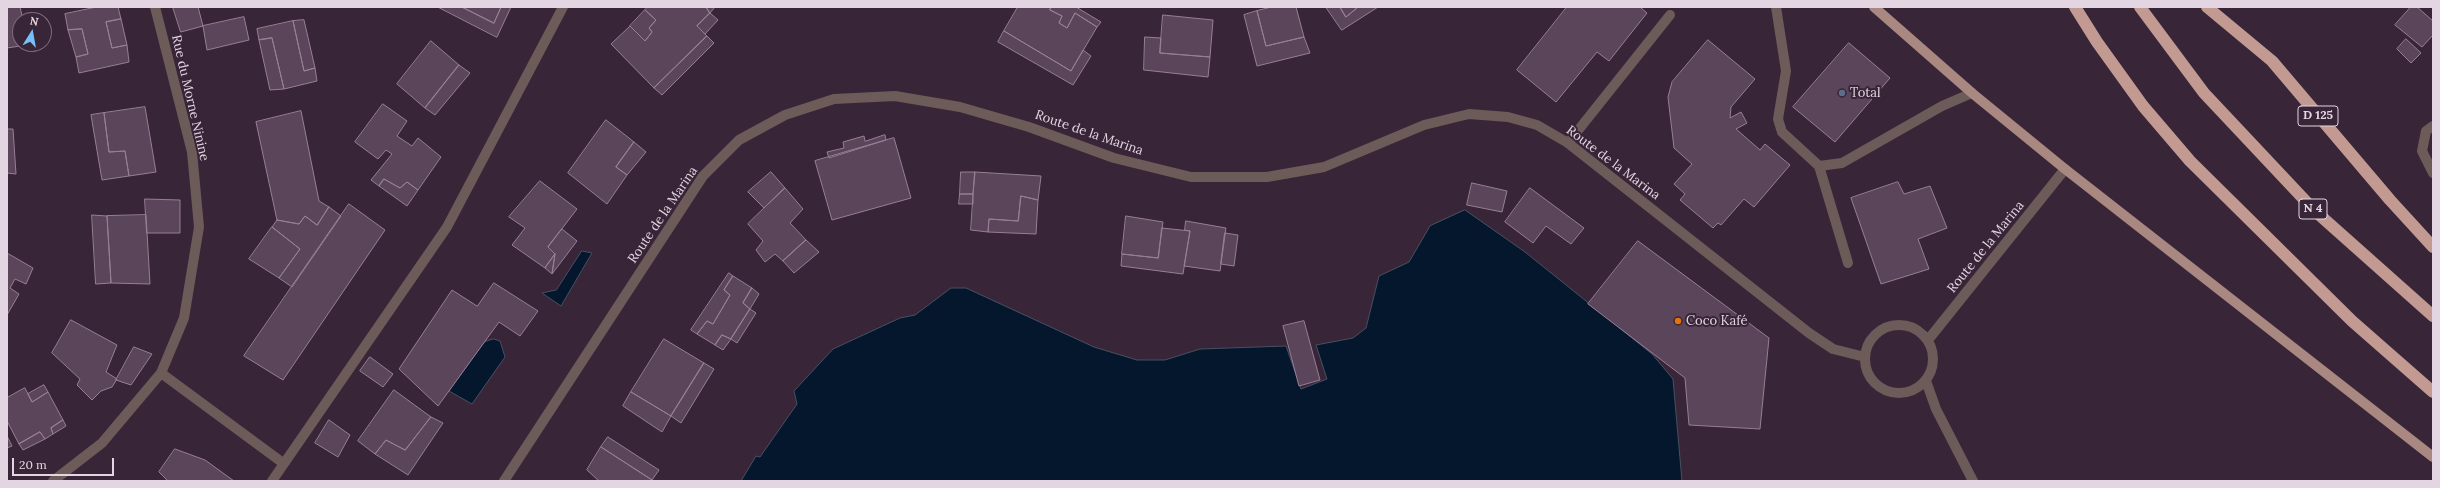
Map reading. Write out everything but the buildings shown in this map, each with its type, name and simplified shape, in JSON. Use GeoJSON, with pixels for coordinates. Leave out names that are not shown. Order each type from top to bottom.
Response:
{"type":"FeatureCollection","features":[{"type":"Feature","properties":{"kind":"highway"},"geometry":{"type":"LineString","coordinates":[[2075,7],[2097,42],[2143,106],[2190,160],[2254,227],[2352,321],[2433,392]]}},
{"type":"Feature","properties":{"kind":"highway","name":"N 4"},"geometry":{"type":"LineString","coordinates":[[2140,7],[2204,93],[2314,211],[2433,316]]}},
{"type":"Feature","properties":{"kind":"highway","name":"D 125"},"geometry":{"type":"LineString","coordinates":[[2207,7],[2272,61],[2420,234],[2433,247]]}},
{"type":"Feature","properties":{"kind":"main road"},"geometry":{"type":"LineString","coordinates":[[1874,7],[1972,93],[2065,169],[2433,457]]}},
{"type":"Feature","properties":{"kind":"street","name":"Rue du Morne Ninine"},"geometry":{"type":"LineString","coordinates":[[53,481],[102,443],[161,373],[184,318],[199,227],[192,152],[155,7]]}},
{"type":"Feature","properties":{"kind":"street"},"geometry":{"type":"LineString","coordinates":[[272,481],[447,227],[563,7]]}},
{"type":"Feature","properties":{"kind":"street"},"geometry":{"type":"LineString","coordinates":[[1776,7],[1786,70],[1778,119],[1782,132],[1819,166],[1848,263]]}},
{"type":"Feature","properties":{"kind":"street"},"geometry":{"type":"LineString","coordinates":[[1568,143],[1670,15]]}},
{"type":"Feature","properties":{"kind":"street"},"geometry":{"type":"LineString","coordinates":[[1819,166],[1842,163],[1942,106],[1972,93]]}},
{"type":"Feature","properties":{"kind":"street","name":"Route de la Marina"},"geometry":{"type":"LineString","coordinates":[[504,481],[703,176],[739,140],[785,116],[834,99],[895,96],[960,106],[1029,127],[1114,158],[1190,177],[1267,177],[1324,167],[1424,125],[1469,114],[1508,117],[1537,125],[1568,143],[1809,333],[1833,349],[1865,357]]}},
{"type":"Feature","properties":{"kind":"street"},"geometry":{"type":"LineString","coordinates":[[2433,126],[2426,131],[2422,151],[2433,173]]}},
{"type":"Feature","properties":{"kind":"street","name":"Route de la Marina"},"geometry":{"type":"LineString","coordinates":[[1928,340],[2065,169]]}},
{"type":"Feature","properties":{"kind":"street"},"geometry":{"type":"LineString","coordinates":[[1890,326],[1911,327],[1928,340],[1932,350],[1933,361],[1926,381],[1910,391],[1891,392],[1875,383],[1869,375],[1865,357],[1868,346],[1873,338],[1881,331],[1890,326]]}},
{"type":"Feature","properties":{"kind":"street"},"geometry":{"type":"LineString","coordinates":[[161,373],[283,463]]}},
{"type":"Feature","properties":{"kind":"street"},"geometry":{"type":"LineString","coordinates":[[1926,381],[1936,409],[1973,481]]}},
{"type":"Feature","properties":{"kind":"water"},"geometry":{"type":"Polygon","coordinates":[[[1465,210],[1525,252],[1652,354],[1673,379],[1682,481],[741,481],[756,456],[760,457],[797,404],[794,391],[833,349],[900,318],[915,315],[951,288],[966,288],[1094,347],[1137,360],[1165,360],[1200,349],[1286,346],[1301,389],[1327,379],[1316,345],[1353,338],[1366,328],[1379,276],[1409,262],[1430,226],[1465,210]]]}},
{"type":"Feature","properties":{"kind":"water"},"geometry":{"type":"Polygon","coordinates":[[[582,251],[592,253],[561,306],[542,293],[556,290],[582,251]]]}},
{"type":"Feature","properties":{"kind":"water"},"geometry":{"type":"Polygon","coordinates":[[[494,339],[500,341],[505,357],[472,404],[449,391],[484,342],[494,339]]]}},
{"type":"Feature","properties":{"kind":"place","name":"Total"},"geometry":{"type":"Point","coordinates":[1842,93]}},
{"type":"Feature","properties":{"kind":"place","name":"Coco Kafé"},"geometry":{"type":"Point","coordinates":[1678,321]}}]}
